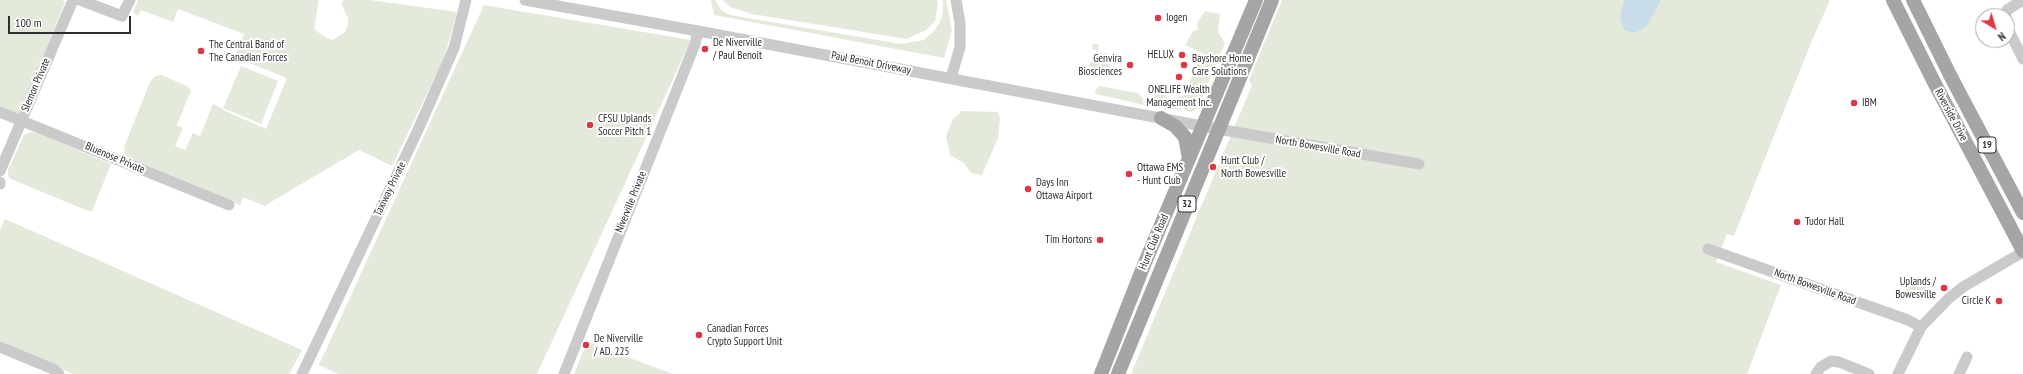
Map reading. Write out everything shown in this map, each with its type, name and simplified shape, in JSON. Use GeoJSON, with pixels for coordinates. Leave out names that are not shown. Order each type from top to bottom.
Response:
{"type":"FeatureCollection","features":[{"type":"Feature","properties":{"kind":"main road","name":"Hunt Club Road"},"geometry":{"type":"LineString","coordinates":[[1102,374],[1256,0]]}},
{"type":"Feature","properties":{"kind":"main road","name":"Hunt Club Road"},"geometry":{"type":"LineString","coordinates":[[1118,374],[1272,0]]}},
{"type":"Feature","properties":{"kind":"main road","name":"Riverside Drive"},"geometry":{"type":"LineString","coordinates":[[1893,0],[1938,91],[2023,251]]}},
{"type":"Feature","properties":{"kind":"main road","name":"Riverside Drive"},"geometry":{"type":"LineString","coordinates":[[1913,0],[1951,77],[2023,213]]}},
{"type":"Feature","properties":{"kind":"main road"},"geometry":{"type":"LineString","coordinates":[[1161,118],[1175,126],[1185,137],[1189,160]]}},
{"type":"Feature","properties":{"kind":"street","name":"Slemon Private"},"geometry":{"type":"LineString","coordinates":[[0,171],[73,0]]}},
{"type":"Feature","properties":{"kind":"street"},"geometry":{"type":"LineString","coordinates":[[80,0],[122,16],[130,0]]}},
{"type":"Feature","properties":{"kind":"street","name":"Taxiway Private"},"geometry":{"type":"LineString","coordinates":[[302,374],[355,256],[417,132],[454,48],[466,0]]}},
{"type":"Feature","properties":{"kind":"street","name":"Paul Benoit Driveway"},"geometry":{"type":"LineString","coordinates":[[525,0],[951,78],[1218,129]]}},
{"type":"Feature","properties":{"kind":"street"},"geometry":{"type":"LineString","coordinates":[[951,78],[960,47],[960,24],[956,0]]}},
{"type":"Feature","properties":{"kind":"street"},"geometry":{"type":"LineString","coordinates":[[2010,8],[2023,0]]}},
{"type":"Feature","properties":{"kind":"street","name":"Niverville Private"},"geometry":{"type":"LineString","coordinates":[[564,374],[695,44],[698,31]]}},
{"type":"Feature","properties":{"kind":"street"},"geometry":{"type":"LineString","coordinates":[[2015,43],[2023,59]]}},
{"type":"Feature","properties":{"kind":"street","name":"Bluenose Private"},"geometry":{"type":"LineString","coordinates":[[0,112],[229,205]]}},
{"type":"Feature","properties":{"kind":"street","name":"North Bowesville Road"},"geometry":{"type":"LineString","coordinates":[[1218,129],[1419,164]]}},
{"type":"Feature","properties":{"kind":"street","name":"North Bowesville Road"},"geometry":{"type":"LineString","coordinates":[[1708,249],[1908,320],[1921,327]]}},
{"type":"Feature","properties":{"kind":"street"},"geometry":{"type":"LineString","coordinates":[[1898,374],[1921,327],[1946,301],[1963,287],[2023,251]]}},
{"type":"Feature","properties":{"kind":"street"},"geometry":{"type":"LineString","coordinates":[[0,347],[53,369],[59,374]]}},
{"type":"Feature","properties":{"kind":"street"},"geometry":{"type":"LineString","coordinates":[[1959,374],[1967,357]]}},
{"type":"Feature","properties":{"kind":"street"},"geometry":{"type":"LineString","coordinates":[[1816,374],[1821,367],[1831,361],[1838,362],[1869,374]]}},
{"type":"Feature","properties":{"kind":"green space"},"geometry":{"type":"Polygon","coordinates":[[[0,0],[63,0],[65,2],[21,111],[18,113],[14,113],[0,107],[0,0]]]}},
{"type":"Feature","properties":{"kind":"green space"},"geometry":{"type":"Polygon","coordinates":[[[138,0],[319,0],[314,29],[326,38],[333,40],[345,32],[348,24],[348,18],[341,3],[344,0],[370,0],[457,12],[447,48],[439,69],[392,166],[359,150],[264,206],[243,197],[240,205],[132,160],[125,155],[124,147],[150,82],[155,76],[161,75],[187,86],[191,90],[177,125],[183,128],[175,146],[185,150],[193,133],[200,136],[213,104],[266,129],[287,78],[234,57],[244,34],[178,9],[173,22],[141,10],[138,16],[133,12],[138,0]]]}},
{"type":"Feature","properties":{"kind":"green space"},"geometry":{"type":"Polygon","coordinates":[[[711,0],[715,0],[721,10],[730,15],[901,44],[924,40],[934,31],[940,22],[943,13],[943,0],[946,0],[952,30],[944,58],[714,15],[711,0]]]}},
{"type":"Feature","properties":{"kind":"green space"},"geometry":{"type":"Polygon","coordinates":[[[723,0],[937,0],[938,4],[935,21],[926,30],[907,39],[752,14],[730,7],[723,0]]]}},
{"type":"Feature","properties":{"kind":"green space"},"geometry":{"type":"Polygon","coordinates":[[[1282,0],[1830,0],[1811,43],[1734,236],[1727,234],[1716,262],[1781,285],[1747,374],[1131,374],[1252,85],[1249,80],[1282,0]]]}},
{"type":"Feature","properties":{"kind":"green space"},"geometry":{"type":"Polygon","coordinates":[[[484,5],[691,40],[537,374],[338,374],[319,365],[484,5]]]}},
{"type":"Feature","properties":{"kind":"green space"},"geometry":{"type":"Polygon","coordinates":[[[1205,11],[1220,14],[1218,32],[1225,43],[1199,105],[1191,112],[1186,111],[1173,99],[1184,95],[1202,53],[1185,45],[1193,31],[1198,30],[1197,23],[1205,11]]]}},
{"type":"Feature","properties":{"kind":"green space"},"geometry":{"type":"Polygon","coordinates":[[[1093,44],[1099,44],[1098,52],[1111,54],[1109,71],[1089,67],[1090,62],[1096,62],[1097,50],[1092,49],[1093,44]]]}},
{"type":"Feature","properties":{"kind":"green space"},"geometry":{"type":"Polygon","coordinates":[[[241,66],[278,81],[261,124],[223,108],[241,66]]]}},
{"type":"Feature","properties":{"kind":"green space"},"geometry":{"type":"Polygon","coordinates":[[[1099,86],[1138,93],[1143,99],[1144,105],[1096,94],[1095,91],[1099,86]]]}},
{"type":"Feature","properties":{"kind":"green space"},"geometry":{"type":"Polygon","coordinates":[[[1158,89],[1182,110],[1153,107],[1153,101],[1158,89]]]}},
{"type":"Feature","properties":{"kind":"green space"},"geometry":{"type":"Polygon","coordinates":[[[962,111],[998,112],[1000,119],[998,138],[982,175],[971,173],[964,163],[950,155],[946,136],[953,119],[962,111]]]}},
{"type":"Feature","properties":{"kind":"green space"},"geometry":{"type":"Polygon","coordinates":[[[30,132],[37,133],[111,164],[92,211],[88,211],[11,179],[8,176],[8,170],[24,135],[30,132]]]}},
{"type":"Feature","properties":{"kind":"green space"},"geometry":{"type":"Polygon","coordinates":[[[5,219],[302,350],[289,374],[73,374],[0,341],[0,230],[5,219]]]}},
{"type":"Feature","properties":{"kind":"green space"},"geometry":{"type":"Polygon","coordinates":[[[1923,277],[1929,290],[1911,299],[1904,286],[1923,277]]]}},
{"type":"Feature","properties":{"kind":"green space"},"geometry":{"type":"Polygon","coordinates":[[[587,342],[673,374],[574,374],[587,342]]]}},
{"type":"Feature","properties":{"kind":"water"},"geometry":{"type":"Polygon","coordinates":[[[1624,0],[1661,0],[1646,27],[1634,33],[1625,30],[1622,25],[1620,17],[1624,0]]]}},
{"type":"Feature","properties":{"kind":"place","name":"Iogen"},"geometry":{"type":"Point","coordinates":[1158,18]}},
{"type":"Feature","properties":{"kind":"place","name":"De Niverville / Paul Benoit"},"geometry":{"type":"Point","coordinates":[705,49]}},
{"type":"Feature","properties":{"kind":"place","name":"The Central Band of The Canadian Forces"},"geometry":{"type":"Point","coordinates":[201,51]}},
{"type":"Feature","properties":{"kind":"place","name":"HELUX"},"geometry":{"type":"Point","coordinates":[1182,55]}},
{"type":"Feature","properties":{"kind":"place","name":"Genvira Biosciences"},"geometry":{"type":"Point","coordinates":[1130,65]}},
{"type":"Feature","properties":{"kind":"place","name":"Bayshore Home Care Solutions"},"geometry":{"type":"Point","coordinates":[1184,65]}},
{"type":"Feature","properties":{"kind":"place","name":"ONELIFE Wealth Management Inc."},"geometry":{"type":"Point","coordinates":[1179,77]}},
{"type":"Feature","properties":{"kind":"place","name":"IBM"},"geometry":{"type":"Point","coordinates":[1854,103]}},
{"type":"Feature","properties":{"kind":"place","name":"CFSU Uplands Soccer Pitch 1"},"geometry":{"type":"Point","coordinates":[590,125]}},
{"type":"Feature","properties":{"kind":"place","name":"Hunt Club / North Bowesville"},"geometry":{"type":"Point","coordinates":[1213,167]}},
{"type":"Feature","properties":{"kind":"place","name":"Ottawa EMS - Hunt Club"},"geometry":{"type":"Point","coordinates":[1129,174]}},
{"type":"Feature","properties":{"kind":"place","name":"Days Inn Ottawa Airport"},"geometry":{"type":"Point","coordinates":[1028,189]}},
{"type":"Feature","properties":{"kind":"place","name":"Tudor Hall"},"geometry":{"type":"Point","coordinates":[1797,222]}},
{"type":"Feature","properties":{"kind":"place","name":"Tim Hortons"},"geometry":{"type":"Point","coordinates":[1100,240]}},
{"type":"Feature","properties":{"kind":"place","name":"Uplands / Bowesville"},"geometry":{"type":"Point","coordinates":[1944,288]}},
{"type":"Feature","properties":{"kind":"place","name":"Circle K"},"geometry":{"type":"Point","coordinates":[1999,301]}},
{"type":"Feature","properties":{"kind":"place","name":"Canadian Forces Crypto Support Unit"},"geometry":{"type":"Point","coordinates":[699,335]}},
{"type":"Feature","properties":{"kind":"place","name":"De Niverville / AD. 225"},"geometry":{"type":"Point","coordinates":[586,345]}}]}
